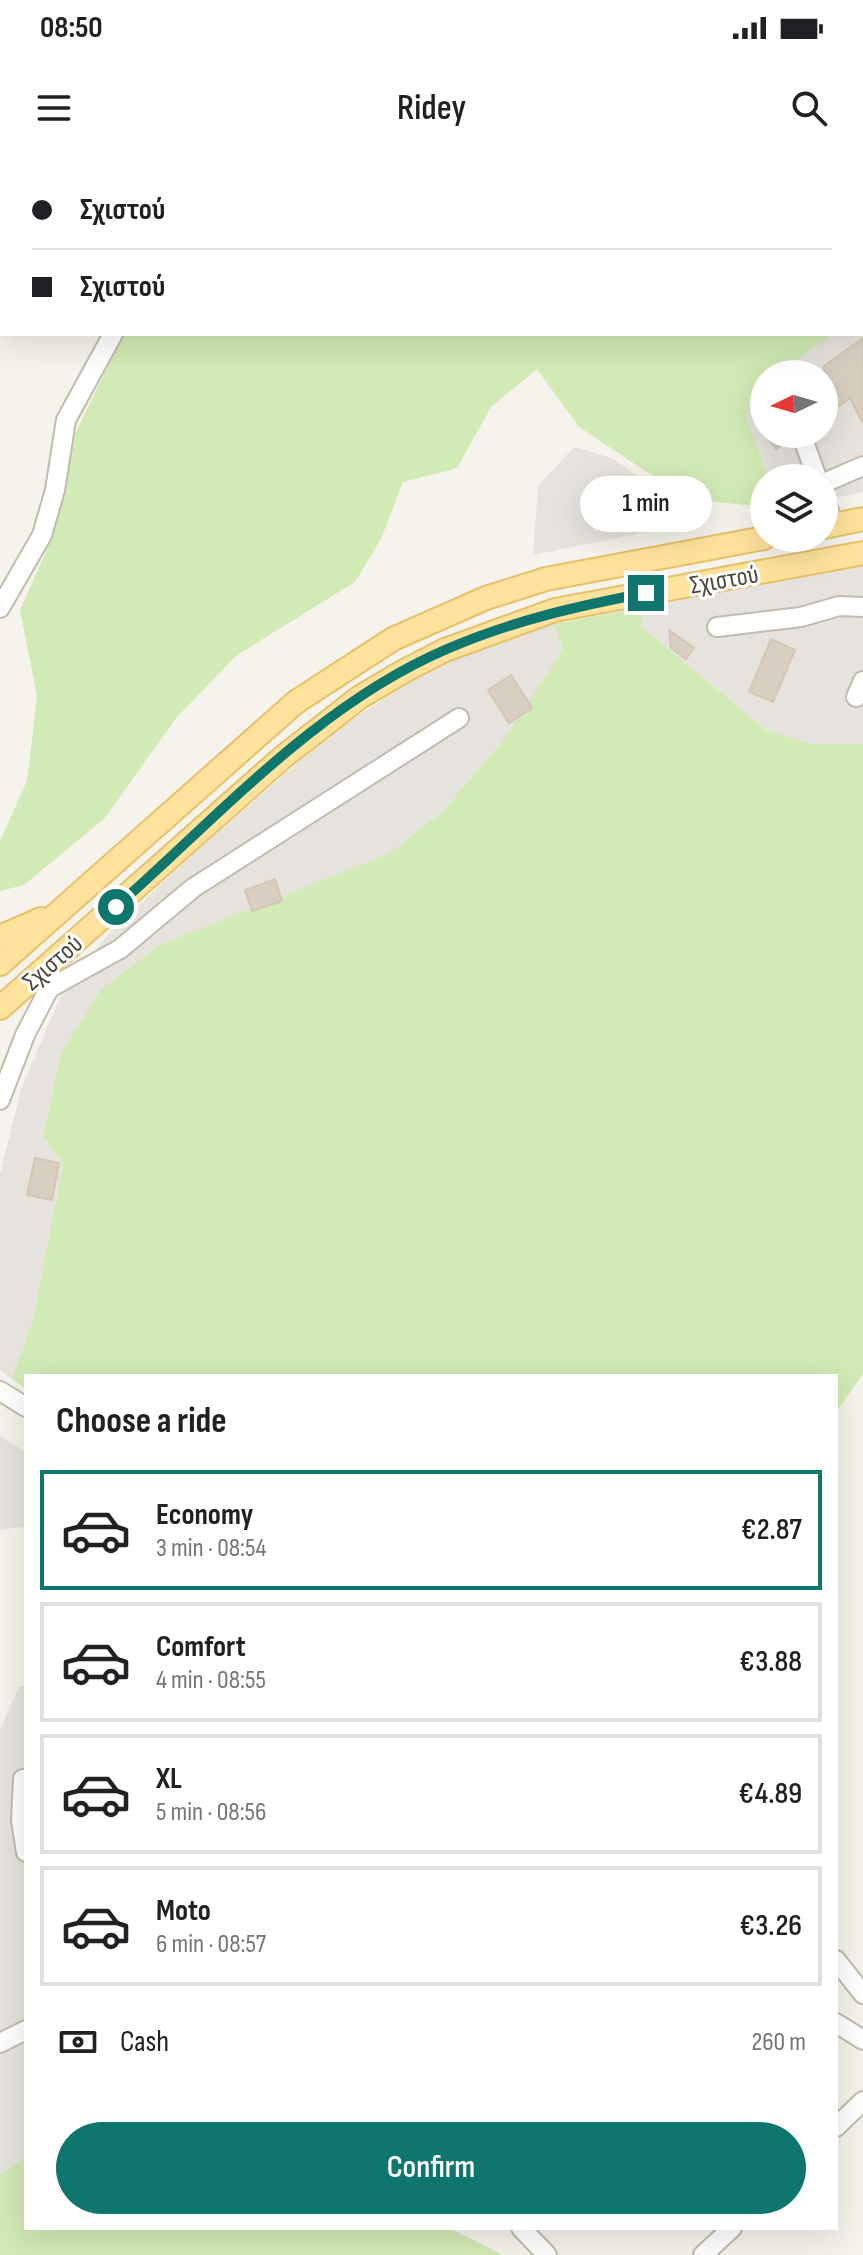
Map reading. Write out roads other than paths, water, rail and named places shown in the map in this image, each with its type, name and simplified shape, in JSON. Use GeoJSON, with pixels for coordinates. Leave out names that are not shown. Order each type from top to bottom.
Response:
{"type":"FeatureCollection","features":[{"type":"Feature","properties":{"kind":"main road"},"geometry":{"type":"LineString","coordinates":[[838,524],[863,519]]}},
{"type":"Feature","properties":{"kind":"main road","name":"Σχιστού"},"geometry":{"type":"LineString","coordinates":[[0,964],[296,702],[393,639],[486,598],[546,579],[750,541]]}},
{"type":"Feature","properties":{"kind":"main road","name":"Σχιστού"},"geometry":{"type":"LineString","coordinates":[[0,1008],[318,728],[360,697],[445,650],[555,610],[863,553]]}},
{"type":"Feature","properties":{"kind":"main road"},"geometry":{"type":"LineString","coordinates":[[0,937],[61,911]]}},
{"type":"Feature","properties":{"kind":"street"},"geometry":{"type":"LineString","coordinates":[[0,608],[42,535],[55,490],[66,420],[112,336]]}},
{"type":"Feature","properties":{"kind":"street"},"geometry":{"type":"LineString","coordinates":[[838,477],[863,466]]}},
{"type":"Feature","properties":{"kind":"street"},"geometry":{"type":"LineString","coordinates":[[717,627],[801,617],[839,606],[863,607]]}},
{"type":"Feature","properties":{"kind":"street"},"geometry":{"type":"LineString","coordinates":[[48,989],[120,949],[193,888],[459,718]]}},
{"type":"Feature","properties":{"kind":"street"},"geometry":{"type":"LineString","coordinates":[[0,1100],[25,1035],[48,989],[83,936]]}},
{"type":"Feature","properties":{"kind":"street"},"geometry":{"type":"LineString","coordinates":[[0,1391],[24,1406]]}},
{"type":"Feature","properties":{"kind":"street"},"geometry":{"type":"LineString","coordinates":[[23,1779],[21,1820],[24,1839]]}},
{"type":"Feature","properties":{"kind":"street"},"geometry":{"type":"LineString","coordinates":[[838,1963],[863,1994]]}},
{"type":"Feature","properties":{"kind":"street"},"geometry":{"type":"LineString","coordinates":[[838,2024],[863,2040]]}},
{"type":"Feature","properties":{"kind":"street"},"geometry":{"type":"LineString","coordinates":[[0,2043],[24,2031]]}},
{"type":"Feature","properties":{"kind":"street"},"geometry":{"type":"LineString","coordinates":[[838,2125],[863,2101]]}},
{"type":"Feature","properties":{"kind":"street"},"geometry":{"type":"LineString","coordinates":[[523,2230],[547,2255]]}},
{"type":"Feature","properties":{"kind":"street"},"geometry":{"type":"LineString","coordinates":[[703,2255],[730,2230]]}}]}
